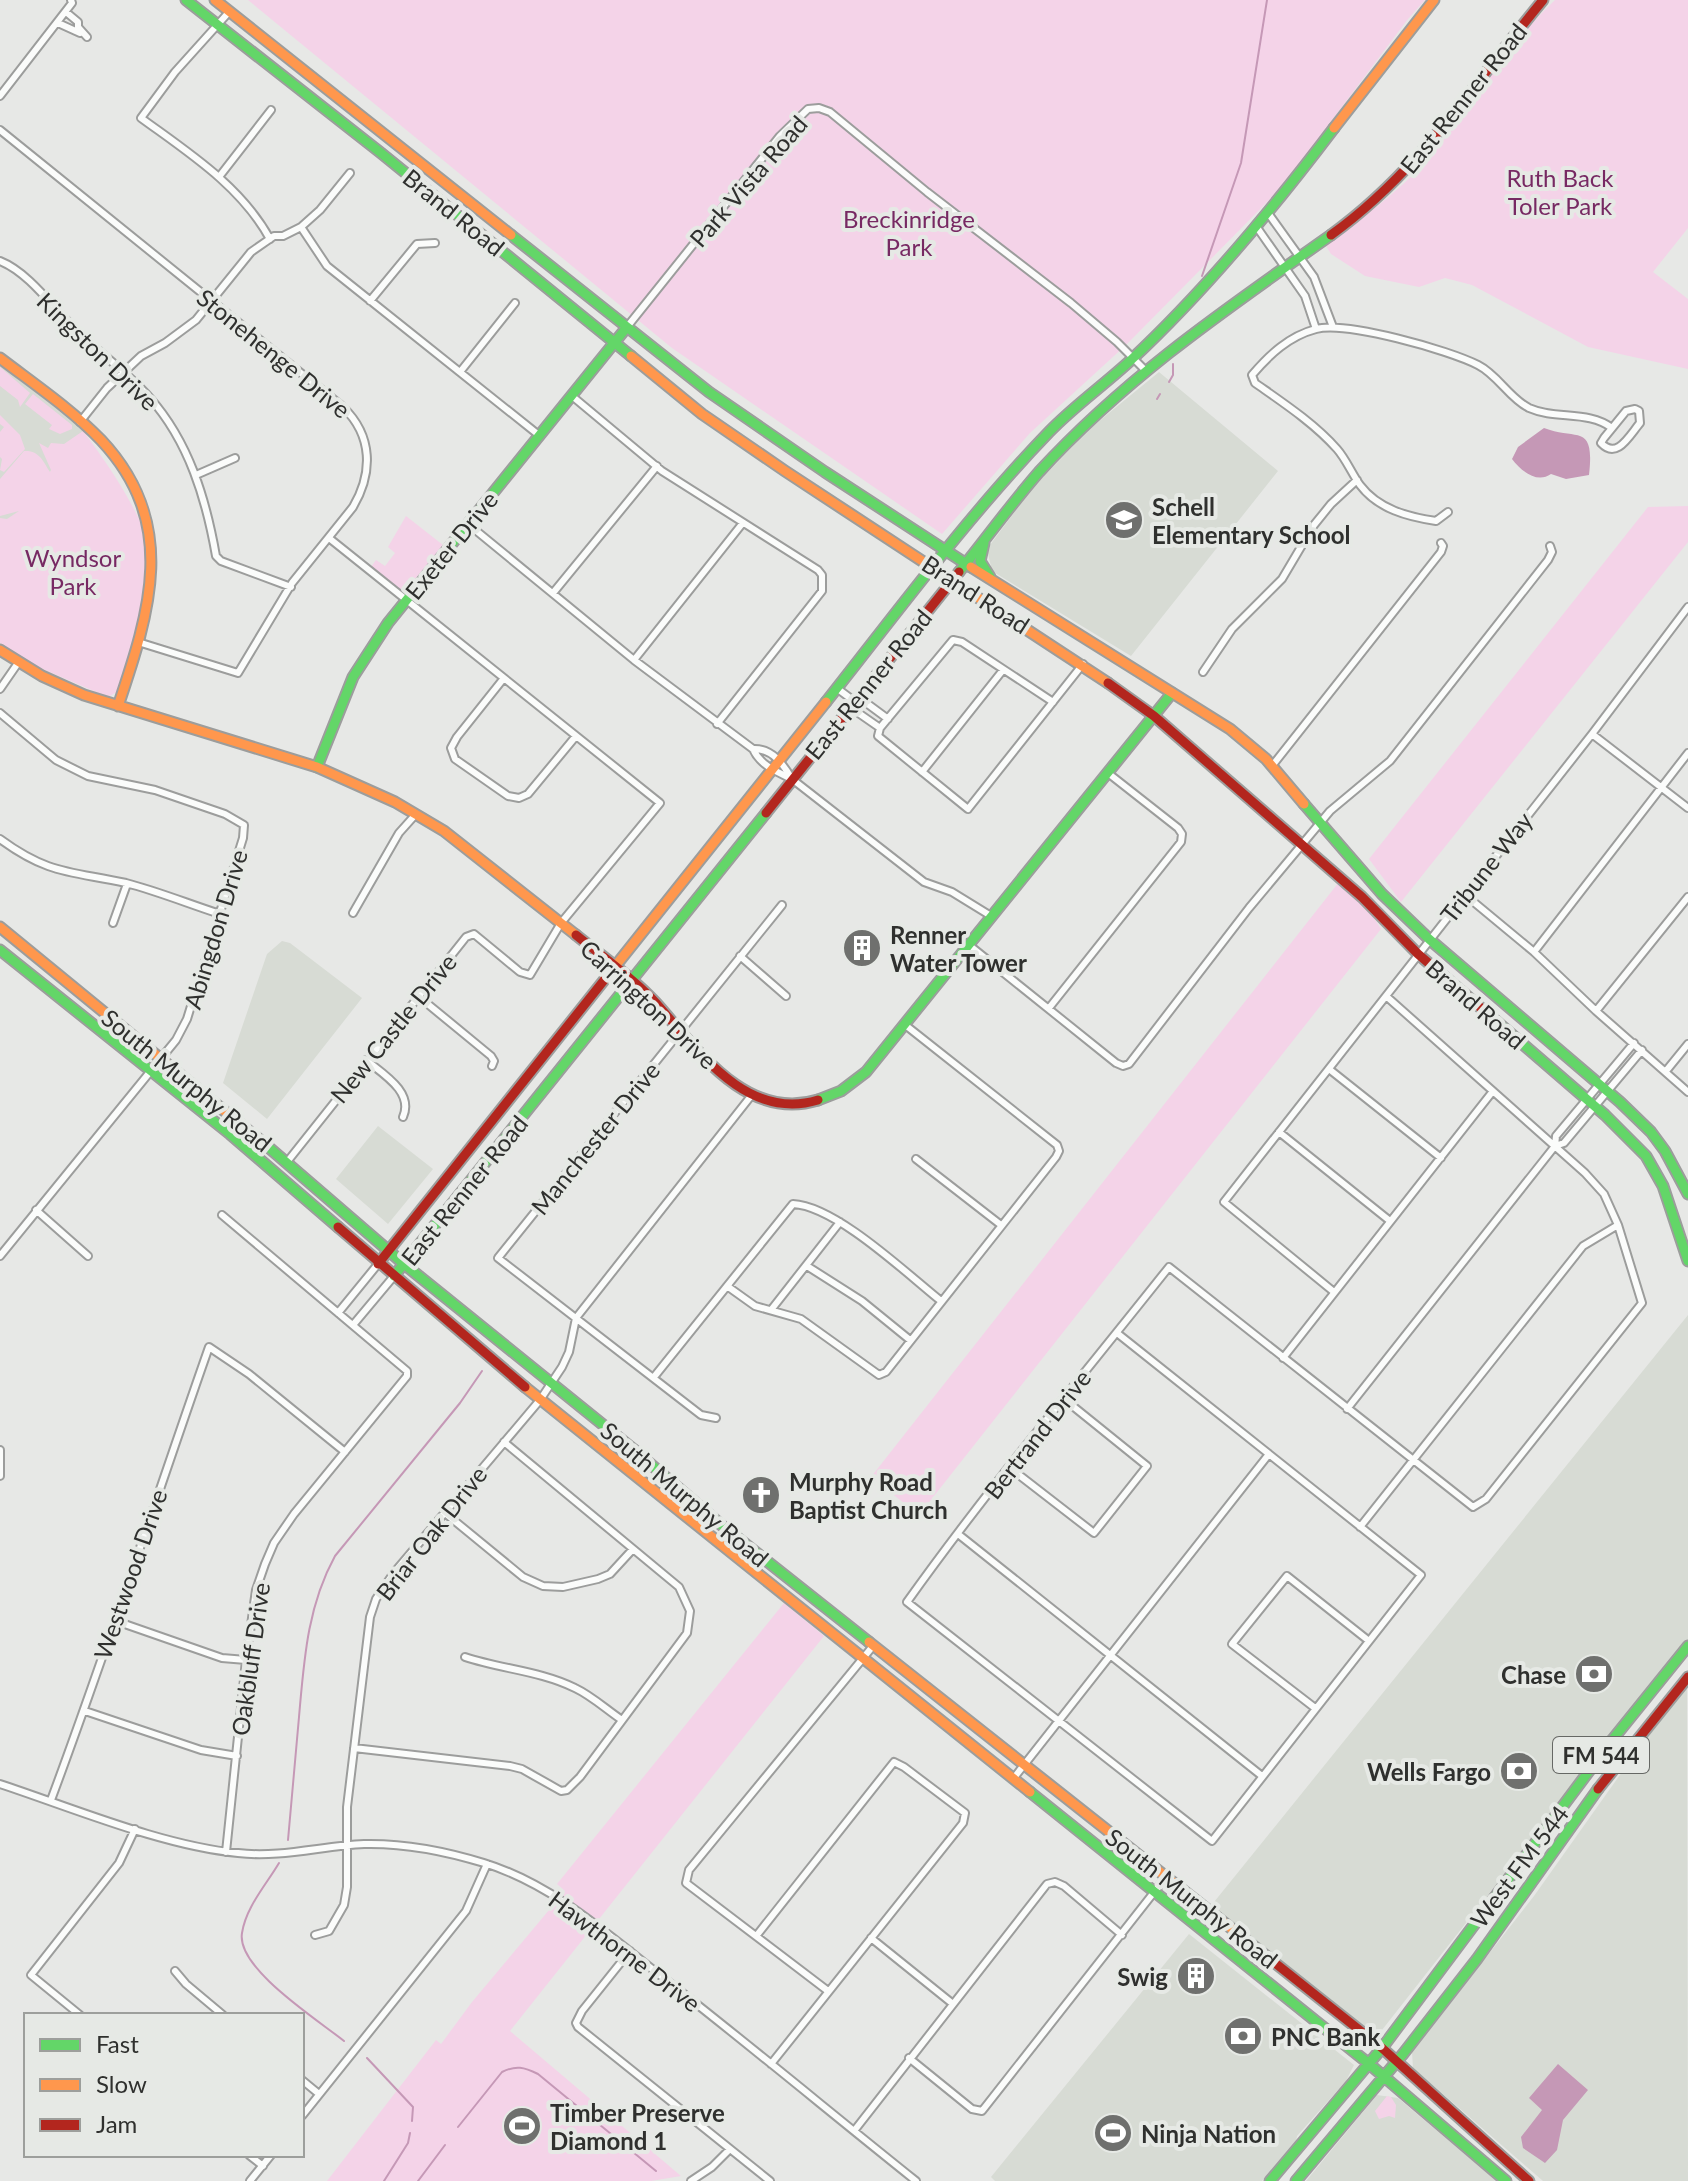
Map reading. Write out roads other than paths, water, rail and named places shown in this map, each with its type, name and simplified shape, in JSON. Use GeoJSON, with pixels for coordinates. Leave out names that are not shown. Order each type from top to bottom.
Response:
{"type":"FeatureCollection","features":[{"type":"Feature","properties":{"kind":"main road","name":"Brand Road"},"geometry":{"type":"LineString","coordinates":[[186,0],[381,153],[702,414],[1083,664],[1154,716],[1362,897],[1418,954],[1590,1103],[1646,1156],[1663,1186],[1688,1261]]}},
{"type":"Feature","properties":{"kind":"main road","name":"Brand Road"},"geometry":{"type":"LineString","coordinates":[[215,0],[667,361],[778,440],[946,552],[1230,729],[1272,766],[1382,894],[1429,939],[1602,1088],[1658,1142],[1680,1175],[1688,1194]]}},
{"type":"Feature","properties":{"kind":"main road","name":"East Renner Road"},"geometry":{"type":"LineString","coordinates":[[378,1264],[934,566],[1030,451],[1132,359],[1195,295],[1268,213],[1434,0]]}},
{"type":"Feature","properties":{"kind":"main road","name":"East Renner Road"},"geometry":{"type":"LineString","coordinates":[[394,1276],[1038,474],[1094,415],[1146,371],[1211,319],[1373,203],[1418,159],[1543,0]]}},
{"type":"Feature","properties":{"kind":"main road","name":"Exeter Drive"},"geometry":{"type":"LineString","coordinates":[[317,767],[353,677],[370,649],[627,327]]}},
{"type":"Feature","properties":{"kind":"main road"},"geometry":{"type":"LineString","coordinates":[[0,358],[101,440],[134,487],[145,518],[151,548],[149,602],[118,706]]}},
{"type":"Feature","properties":{"kind":"main road"},"geometry":{"type":"LineString","coordinates":[[767,458],[778,440]]}},
{"type":"Feature","properties":{"kind":"main road"},"geometry":{"type":"LineString","coordinates":[[987,535],[981,548],[980,561],[994,583]]}},
{"type":"Feature","properties":{"kind":"main road","name":"Carrington Drive"},"geometry":{"type":"LineString","coordinates":[[0,650],[58,684],[118,706],[317,767],[416,814],[444,831],[631,981],[655,1002],[680,1032],[751,1096],[786,1106],[822,1100],[852,1085],[866,1072],[1172,693]]}},
{"type":"Feature","properties":{"kind":"main road","name":"South Murphy Road"},"geometry":{"type":"LineString","coordinates":[[1,929],[287,1162],[404,1264],[633,1449],[687,1497],[1382,2048],[1529,2181]]}},
{"type":"Feature","properties":{"kind":"main road","name":"South Murphy Road"},"geometry":{"type":"LineString","coordinates":[[0,950],[230,1134],[540,1400],[1368,2063],[1506,2181]]}},
{"type":"Feature","properties":{"kind":"main road"},"geometry":{"type":"LineString","coordinates":[[676,1510],[687,1497]]}},
{"type":"Feature","properties":{"kind":"main road","name":"West FM 544"},"geometry":{"type":"LineString","coordinates":[[1382,2048],[1613,1739],[1688,1646]]}},
{"type":"Feature","properties":{"kind":"main road"},"geometry":{"type":"LineString","coordinates":[[1665,1675],[1680,1687]]}},
{"type":"Feature","properties":{"kind":"main road","name":"West FM 544"},"geometry":{"type":"LineString","coordinates":[[1384,2077],[1477,1959],[1554,1848],[1688,1677]]}},
{"type":"Feature","properties":{"kind":"main road"},"geometry":{"type":"LineString","coordinates":[[1541,1837],[1554,1848]]}},
{"type":"Feature","properties":{"kind":"main road"},"geometry":{"type":"LineString","coordinates":[[1237,1958],[1249,1944]]}},
{"type":"Feature","properties":{"kind":"main road"},"geometry":{"type":"LineString","coordinates":[[1296,2005],[1308,1990]]}},
{"type":"Feature","properties":{"kind":"main road","name":"FM 544"},"geometry":{"type":"LineString","coordinates":[[1272,2180],[1382,2048]]}},
{"type":"Feature","properties":{"kind":"main road","name":"FM 544"},"geometry":{"type":"LineString","coordinates":[[1296,2181],[1384,2077]]}},
{"type":"Feature","properties":{"kind":"street"},"geometry":{"type":"LineString","coordinates":[[0,96],[58,23],[71,0]]}},
{"type":"Feature","properties":{"kind":"street"},"geometry":{"type":"LineString","coordinates":[[58,23],[87,37],[78,27],[78,22],[66,12]]}},
{"type":"Feature","properties":{"kind":"street"},"geometry":{"type":"LineString","coordinates":[[229,12],[175,72],[141,118],[219,177],[256,214],[270,239]]}},
{"type":"Feature","properties":{"kind":"street","name":"Park Vista Road"},"geometry":{"type":"LineString","coordinates":[[627,327],[776,141],[808,109],[819,108],[830,112],[927,192],[1071,303],[1146,371]]}},
{"type":"Feature","properties":{"kind":"street"},"geometry":{"type":"LineString","coordinates":[[219,177],[271,110]]}},
{"type":"Feature","properties":{"kind":"street","name":"Stonehenge Drive"},"geometry":{"type":"LineString","coordinates":[[0,130],[343,407],[360,427],[368,459],[366,478],[353,507],[291,587],[238,673],[138,642]]}},
{"type":"Feature","properties":{"kind":"street"},"geometry":{"type":"LineString","coordinates":[[80,422],[141,356],[185,329],[212,302],[251,252],[270,239],[301,227],[320,210],[350,173]]}},
{"type":"Feature","properties":{"kind":"street"},"geometry":{"type":"LineString","coordinates":[[1268,213],[1314,277],[1333,327]]}},
{"type":"Feature","properties":{"kind":"street"},"geometry":{"type":"LineString","coordinates":[[1256,226],[1287,267],[1309,304],[1316,329]]}},
{"type":"Feature","properties":{"kind":"street"},"geometry":{"type":"LineString","coordinates":[[301,227],[327,266],[540,436]]}},
{"type":"Feature","properties":{"kind":"street"},"geometry":{"type":"LineString","coordinates":[[370,301],[417,244],[435,243]]}},
{"type":"Feature","properties":{"kind":"street","name":"Kingston Drive"},"geometry":{"type":"LineString","coordinates":[[0,261],[23,277],[92,346],[123,372],[171,424],[196,475],[216,556],[221,561],[291,587]]}},
{"type":"Feature","properties":{"kind":"street"},"geometry":{"type":"LineString","coordinates":[[1309,304],[1324,298]]}},
{"type":"Feature","properties":{"kind":"street"},"geometry":{"type":"LineString","coordinates":[[460,372],[515,303]]}},
{"type":"Feature","properties":{"kind":"street"},"geometry":{"type":"LineString","coordinates":[[1448,512],[1436,521],[1416,518],[1393,511],[1373,498],[1337,450],[1255,383],[1252,375],[1269,355],[1289,341],[1316,329],[1333,327],[1381,336],[1461,358],[1491,374],[1518,401],[1532,409],[1562,416],[1595,418],[1612,428]]}},
{"type":"Feature","properties":{"kind":"street"},"geometry":{"type":"LineString","coordinates":[[572,396],[657,466],[742,524],[818,570],[824,580],[822,591],[717,724]]}},
{"type":"Feature","properties":{"kind":"street"},"geometry":{"type":"LineString","coordinates":[[1626,411],[1639,411],[1640,423],[1619,449],[1613,451],[1601,443],[1612,428],[1626,411]]}},
{"type":"Feature","properties":{"kind":"street"},"geometry":{"type":"LineString","coordinates":[[196,475],[235,458]]}},
{"type":"Feature","properties":{"kind":"street"},"geometry":{"type":"LineString","coordinates":[[553,593],[657,466]]}},
{"type":"Feature","properties":{"kind":"street"},"geometry":{"type":"LineString","coordinates":[[1203,672],[1232,629],[1282,579],[1314,525],[1357,480]]}},
{"type":"Feature","properties":{"kind":"street"},"geometry":{"type":"LineString","coordinates":[[468,524],[634,660],[753,749],[757,757],[773,770],[792,779],[924,882],[952,892],[991,916]]}},
{"type":"Feature","properties":{"kind":"street"},"geometry":{"type":"LineString","coordinates":[[634,660],[742,524]]}},
{"type":"Feature","properties":{"kind":"street"},"geometry":{"type":"LineString","coordinates":[[329,538],[407,600],[504,678],[576,736],[528,794],[519,798],[508,796],[455,759],[451,748],[504,678]]}},
{"type":"Feature","properties":{"kind":"street"},"geometry":{"type":"LineString","coordinates":[[1272,766],[1441,552],[1441,543]]}},
{"type":"Feature","properties":{"kind":"street"},"geometry":{"type":"LineString","coordinates":[[969,945],[1123,1066],[1129,1064],[1249,908],[1321,823],[1359,785],[1390,761],[1548,560],[1552,552],[1550,546]]}},
{"type":"Feature","properties":{"kind":"street","name":"Tribune Way"},"geometry":{"type":"LineString","coordinates":[[1334,1292],[1224,1202],[1688,607]]}},
{"type":"Feature","properties":{"kind":"street"},"geometry":{"type":"LineString","coordinates":[[879,731],[948,644],[956,640],[1053,702]]}},
{"type":"Feature","properties":{"kind":"street"},"geometry":{"type":"LineString","coordinates":[[0,689],[18,663]]}},
{"type":"Feature","properties":{"kind":"street"},"geometry":{"type":"LineString","coordinates":[[856,702],[857,712],[879,731],[883,742],[968,809],[1083,664]]}},
{"type":"Feature","properties":{"kind":"street"},"geometry":{"type":"LineString","coordinates":[[922,772],[1003,670]]}},
{"type":"Feature","properties":{"kind":"street"},"geometry":{"type":"LineString","coordinates":[[838,689],[856,702],[865,702],[888,719]]}},
{"type":"Feature","properties":{"kind":"street","name":"Abingdon Drive"},"geometry":{"type":"LineString","coordinates":[[0,713],[56,760],[81,773],[155,790],[242,822],[243,838],[187,1019],[176,1040],[0,1256]]}},
{"type":"Feature","properties":{"kind":"street"},"geometry":{"type":"LineString","coordinates":[[1592,734],[1688,808]]}},
{"type":"Feature","properties":{"kind":"street","name":"New Castle Drive"},"geometry":{"type":"LineString","coordinates":[[287,1162],[466,937],[474,934],[520,972],[530,975],[561,923],[660,803],[576,736]]}},
{"type":"Feature","properties":{"kind":"street"},"geometry":{"type":"LineString","coordinates":[[753,749],[761,749],[781,761],[792,779]]}},
{"type":"Feature","properties":{"kind":"street"},"geometry":{"type":"LineString","coordinates":[[1534,952],[1688,753]]}},
{"type":"Feature","properties":{"kind":"street"},"geometry":{"type":"LineString","coordinates":[[1049,1008],[1181,842],[1182,834],[1178,828],[1108,773]]}},
{"type":"Feature","properties":{"kind":"street"},"geometry":{"type":"LineString","coordinates":[[353,913],[399,833],[416,814]]}},
{"type":"Feature","properties":{"kind":"street"},"geometry":{"type":"LineString","coordinates":[[0,839],[53,870],[127,884],[220,914]]}},
{"type":"Feature","properties":{"kind":"street"},"geometry":{"type":"LineString","coordinates":[[113,923],[127,884]]}},
{"type":"Feature","properties":{"kind":"street"},"geometry":{"type":"LineString","coordinates":[[1464,894],[1534,952],[1688,1092]]}},
{"type":"Feature","properties":{"kind":"street"},"geometry":{"type":"LineString","coordinates":[[1596,1011],[1688,897]]}},
{"type":"Feature","properties":{"kind":"street","name":"Manchester Drive"},"geometry":{"type":"LineString","coordinates":[[576,1318],[498,1258],[782,905]]}},
{"type":"Feature","properties":{"kind":"street"},"geometry":{"type":"LineString","coordinates":[[740,956],[786,996]]}},
{"type":"Feature","properties":{"kind":"street"},"geometry":{"type":"LineString","coordinates":[[418,996],[491,1056],[494,1061],[492,1066]]}},
{"type":"Feature","properties":{"kind":"street"},"geometry":{"type":"LineString","coordinates":[[1386,996],[1555,1146],[1585,1173],[1604,1194],[1618,1225],[1642,1303],[1479,1505],[1473,1507],[1283,1358],[1493,1091]]}},
{"type":"Feature","properties":{"kind":"street"},"geometry":{"type":"LineString","coordinates":[[727,1286],[746,1300],[801,1319],[879,1375],[886,1372],[1059,1151],[1057,1145],[904,1024]]}},
{"type":"Feature","properties":{"kind":"street"},"geometry":{"type":"LineString","coordinates":[[1347,1409],[1555,1146],[1556,1136],[1590,1103],[1634,1043]]}},
{"type":"Feature","properties":{"kind":"street"},"geometry":{"type":"LineString","coordinates":[[1666,1071],[1688,1044]]}},
{"type":"Feature","properties":{"kind":"street"},"geometry":{"type":"LineString","coordinates":[[1602,1088],[1642,1050]]}},
{"type":"Feature","properties":{"kind":"street"},"geometry":{"type":"LineString","coordinates":[[366,1060],[400,1091],[406,1103],[403,1117]]}},
{"type":"Feature","properties":{"kind":"street"},"geometry":{"type":"LineString","coordinates":[[1329,1069],[1441,1158]]}},
{"type":"Feature","properties":{"kind":"street"},"geometry":{"type":"LineString","coordinates":[[716,1418],[701,1415],[576,1318],[751,1096]]}},
{"type":"Feature","properties":{"kind":"street"},"geometry":{"type":"LineString","coordinates":[[1279,1132],[1390,1221]]}},
{"type":"Feature","properties":{"kind":"street"},"geometry":{"type":"LineString","coordinates":[[916,1159],[1001,1225]]}},
{"type":"Feature","properties":{"kind":"street"},"geometry":{"type":"LineString","coordinates":[[654,1377],[793,1204],[818,1210],[840,1222],[941,1301]]}},
{"type":"Feature","properties":{"kind":"street"},"geometry":{"type":"LineString","coordinates":[[36,1210],[88,1256]]}},
{"type":"Feature","properties":{"kind":"street"},"geometry":{"type":"LineString","coordinates":[[222,1215],[353,1325]]}},
{"type":"Feature","properties":{"kind":"street"},"geometry":{"type":"LineString","coordinates":[[771,1310],[840,1222]]}},
{"type":"Feature","properties":{"kind":"street"},"geometry":{"type":"LineString","coordinates":[[1360,1527],[1583,1246],[1618,1225]]}},
{"type":"Feature","properties":{"kind":"street","name":"East Renner Road"},"geometry":{"type":"LineString","coordinates":[[338,1313],[378,1264]]}},
{"type":"Feature","properties":{"kind":"street"},"geometry":{"type":"LineString","coordinates":[[807,1266],[836,1282],[910,1340]]}},
{"type":"Feature","properties":{"kind":"street","name":"Bertrand Drive"},"geometry":{"type":"LineString","coordinates":[[1059,1721],[907,1602],[1169,1267],[1283,1358]]}},
{"type":"Feature","properties":{"kind":"street","name":"East Renner Road"},"geometry":{"type":"LineString","coordinates":[[353,1325],[394,1276]]}},
{"type":"Feature","properties":{"kind":"street","name":"Briar Oak Drive"},"geometry":{"type":"LineString","coordinates":[[315,1935],[329,1931],[344,1905],[349,1845],[347,1807],[364,1649],[376,1599],[393,1574],[540,1400],[569,1352],[576,1318]]}},
{"type":"Feature","properties":{"kind":"street","name":"Oakbluff Drive"},"geometry":{"type":"LineString","coordinates":[[226,1852],[256,1590],[274,1543],[294,1514],[407,1376],[407,1371],[353,1325]]}},
{"type":"Feature","properties":{"kind":"street"},"geometry":{"type":"LineString","coordinates":[[1059,1721],[1212,1841],[1421,1575],[1117,1333]]}},
{"type":"Feature","properties":{"kind":"street","name":"Westwood Drive"},"geometry":{"type":"LineString","coordinates":[[51,1800],[85,1711],[113,1620],[209,1347],[249,1374],[345,1452]]}},
{"type":"Feature","properties":{"kind":"street"},"geometry":{"type":"LineString","coordinates":[[1010,1468],[1094,1533],[1147,1466],[1064,1399]]}},
{"type":"Feature","properties":{"kind":"street"},"geometry":{"type":"LineString","coordinates":[[354,1748],[510,1766],[522,1769],[561,1791],[571,1788],[687,1633],[690,1611],[679,1587],[504,1442]]}},
{"type":"Feature","properties":{"kind":"street"},"geometry":{"type":"LineString","coordinates":[[0,1450],[0,1476]]}},
{"type":"Feature","properties":{"kind":"street"},"geometry":{"type":"LineString","coordinates":[[1013,1779],[1269,1454]]}},
{"type":"Feature","properties":{"kind":"street"},"geometry":{"type":"LineString","coordinates":[[445,1513],[523,1577],[543,1586],[563,1587],[598,1579],[610,1574],[633,1549]]}},
{"type":"Feature","properties":{"kind":"street"},"geometry":{"type":"LineString","coordinates":[[958,1534],[1262,1776]]}},
{"type":"Feature","properties":{"kind":"street"},"geometry":{"type":"LineString","coordinates":[[1315,1708],[1232,1644],[1287,1576],[1369,1641]]}},
{"type":"Feature","properties":{"kind":"street"},"geometry":{"type":"LineString","coordinates":[[113,1620],[222,1658],[246,1660]]}},
{"type":"Feature","properties":{"kind":"street"},"geometry":{"type":"LineString","coordinates":[[828,1991],[686,1883],[689,1870],[873,1646]]}},
{"type":"Feature","properties":{"kind":"street"},"geometry":{"type":"LineString","coordinates":[[465,1657],[554,1679],[577,1689],[622,1720]]}},
{"type":"Feature","properties":{"kind":"street"},"geometry":{"type":"LineString","coordinates":[[85,1711],[201,1750],[237,1756]]}},
{"type":"Feature","properties":{"kind":"street"},"geometry":{"type":"LineString","coordinates":[[757,1935],[894,1762],[965,1813],[963,1823],[771,2064]]}},
{"type":"Feature","properties":{"kind":"street","name":"Hawthorne Drive"},"geometry":{"type":"LineString","coordinates":[[0,1784],[195,1847],[226,1852],[279,1854],[349,1845],[395,1845],[487,1864],[518,1876],[552,1894],[630,1951],[916,2181]]}},
{"type":"Feature","properties":{"kind":"street"},"geometry":{"type":"LineString","coordinates":[[78,2013],[31,1975],[119,1863],[135,1829]]}},
{"type":"Feature","properties":{"kind":"street"},"geometry":{"type":"LineString","coordinates":[[304,2113],[466,1911],[487,1864]]}},
{"type":"Feature","properties":{"kind":"street"},"geometry":{"type":"LineString","coordinates":[[909,2058],[972,2109],[982,2111],[1166,1877]]}},
{"type":"Feature","properties":{"kind":"street"},"geometry":{"type":"LineString","coordinates":[[854,2131],[1043,1888],[1055,1882],[1064,1886],[1122,1935]]}},
{"type":"Feature","properties":{"kind":"street"},"geometry":{"type":"LineString","coordinates":[[871,1938],[953,2004]]}},
{"type":"Feature","properties":{"kind":"street"},"geometry":{"type":"LineString","coordinates":[[630,1951],[582,2011],[576,2023],[583,2032],[770,2181]]}},
{"type":"Feature","properties":{"kind":"street"},"geometry":{"type":"LineString","coordinates":[[175,1971],[221,2013]]}},
{"type":"Feature","properties":{"kind":"street"},"geometry":{"type":"LineString","coordinates":[[304,2082],[319,2094]]}},
{"type":"Feature","properties":{"kind":"street"},"geometry":{"type":"LineString","coordinates":[[691,2181],[712,2167],[730,2149]]}},
{"type":"Feature","properties":{"kind":"street"},"geometry":{"type":"LineString","coordinates":[[252,2157],[263,2166]]}},
{"type":"Feature","properties":{"kind":"street"},"geometry":{"type":"LineString","coordinates":[[250,2181],[270,2157]]}},
{"type":"Feature","properties":{"kind":"waterway"},"geometry":{"type":"LineString","coordinates":[[1202,276],[1241,163],[1267,0]]}},
{"type":"Feature","properties":{"kind":"waterway"},"geometry":{"type":"LineString","coordinates":[[1169,382],[1173,364]]}},
{"type":"Feature","properties":{"kind":"waterway"},"geometry":{"type":"LineString","coordinates":[[1157,399],[1160,394]]}},
{"type":"Feature","properties":{"kind":"waterway"},"geometry":{"type":"LineString","coordinates":[[288,1840],[305,1655],[318,1595],[326,1575],[335,1556],[460,1403],[482,1371]]}},
{"type":"Feature","properties":{"kind":"waterway"},"geometry":{"type":"LineString","coordinates":[[279,1863],[244,1923],[244,1947],[265,1977],[344,2041]]}},
{"type":"Feature","properties":{"kind":"waterway"},"geometry":{"type":"LineString","coordinates":[[367,2058],[413,2107],[412,2121]]}},
{"type":"Feature","properties":{"kind":"waterway"},"geometry":{"type":"LineString","coordinates":[[458,2127],[502,2072],[524,2068],[538,2074],[656,2171]]}},
{"type":"Feature","properties":{"kind":"waterway"},"geometry":{"type":"LineString","coordinates":[[384,2181],[408,2143],[410,2133]]}},
{"type":"Feature","properties":{"kind":"waterway"},"geometry":{"type":"LineString","coordinates":[[418,2181],[445,2145]]}},
{"type":"Feature","properties":{"kind":"place","name":"Schell Elementary School"},"geometry":{"type":"Point","coordinates":[1124,520]}},
{"type":"Feature","properties":{"kind":"place","name":"Renner Water Tower"},"geometry":{"type":"Point","coordinates":[862,948]}},
{"type":"Feature","properties":{"kind":"place","name":"Murphy Road Baptist Church"},"geometry":{"type":"Point","coordinates":[761,1495]}},
{"type":"Feature","properties":{"kind":"place","name":"Chase"},"geometry":{"type":"Point","coordinates":[1594,1674]}},
{"type":"Feature","properties":{"kind":"place","name":"Wells Fargo"},"geometry":{"type":"Point","coordinates":[1519,1771]}},
{"type":"Feature","properties":{"kind":"place","name":"Swig"},"geometry":{"type":"Point","coordinates":[1196,1976]}},
{"type":"Feature","properties":{"kind":"place","name":"PNC Bank"},"geometry":{"type":"Point","coordinates":[1243,2036]}},
{"type":"Feature","properties":{"kind":"place","name":"Timber Preserve Diamond 1"},"geometry":{"type":"Point","coordinates":[522,2126]}},
{"type":"Feature","properties":{"kind":"place","name":"Ninja Nation"},"geometry":{"type":"Point","coordinates":[1113,2133]}},
{"type":"Feature","properties":{"kind":"park label","name":"Ruth Back Toler Park"},"geometry":{"type":"Point","coordinates":[1560,191]}},
{"type":"Feature","properties":{"kind":"park label","name":"Breckinridge Park"},"geometry":{"type":"Point","coordinates":[909,232]}},
{"type":"Feature","properties":{"kind":"park label","name":"Wyndsor Park"},"geometry":{"type":"Point","coordinates":[73,571]}}]}
